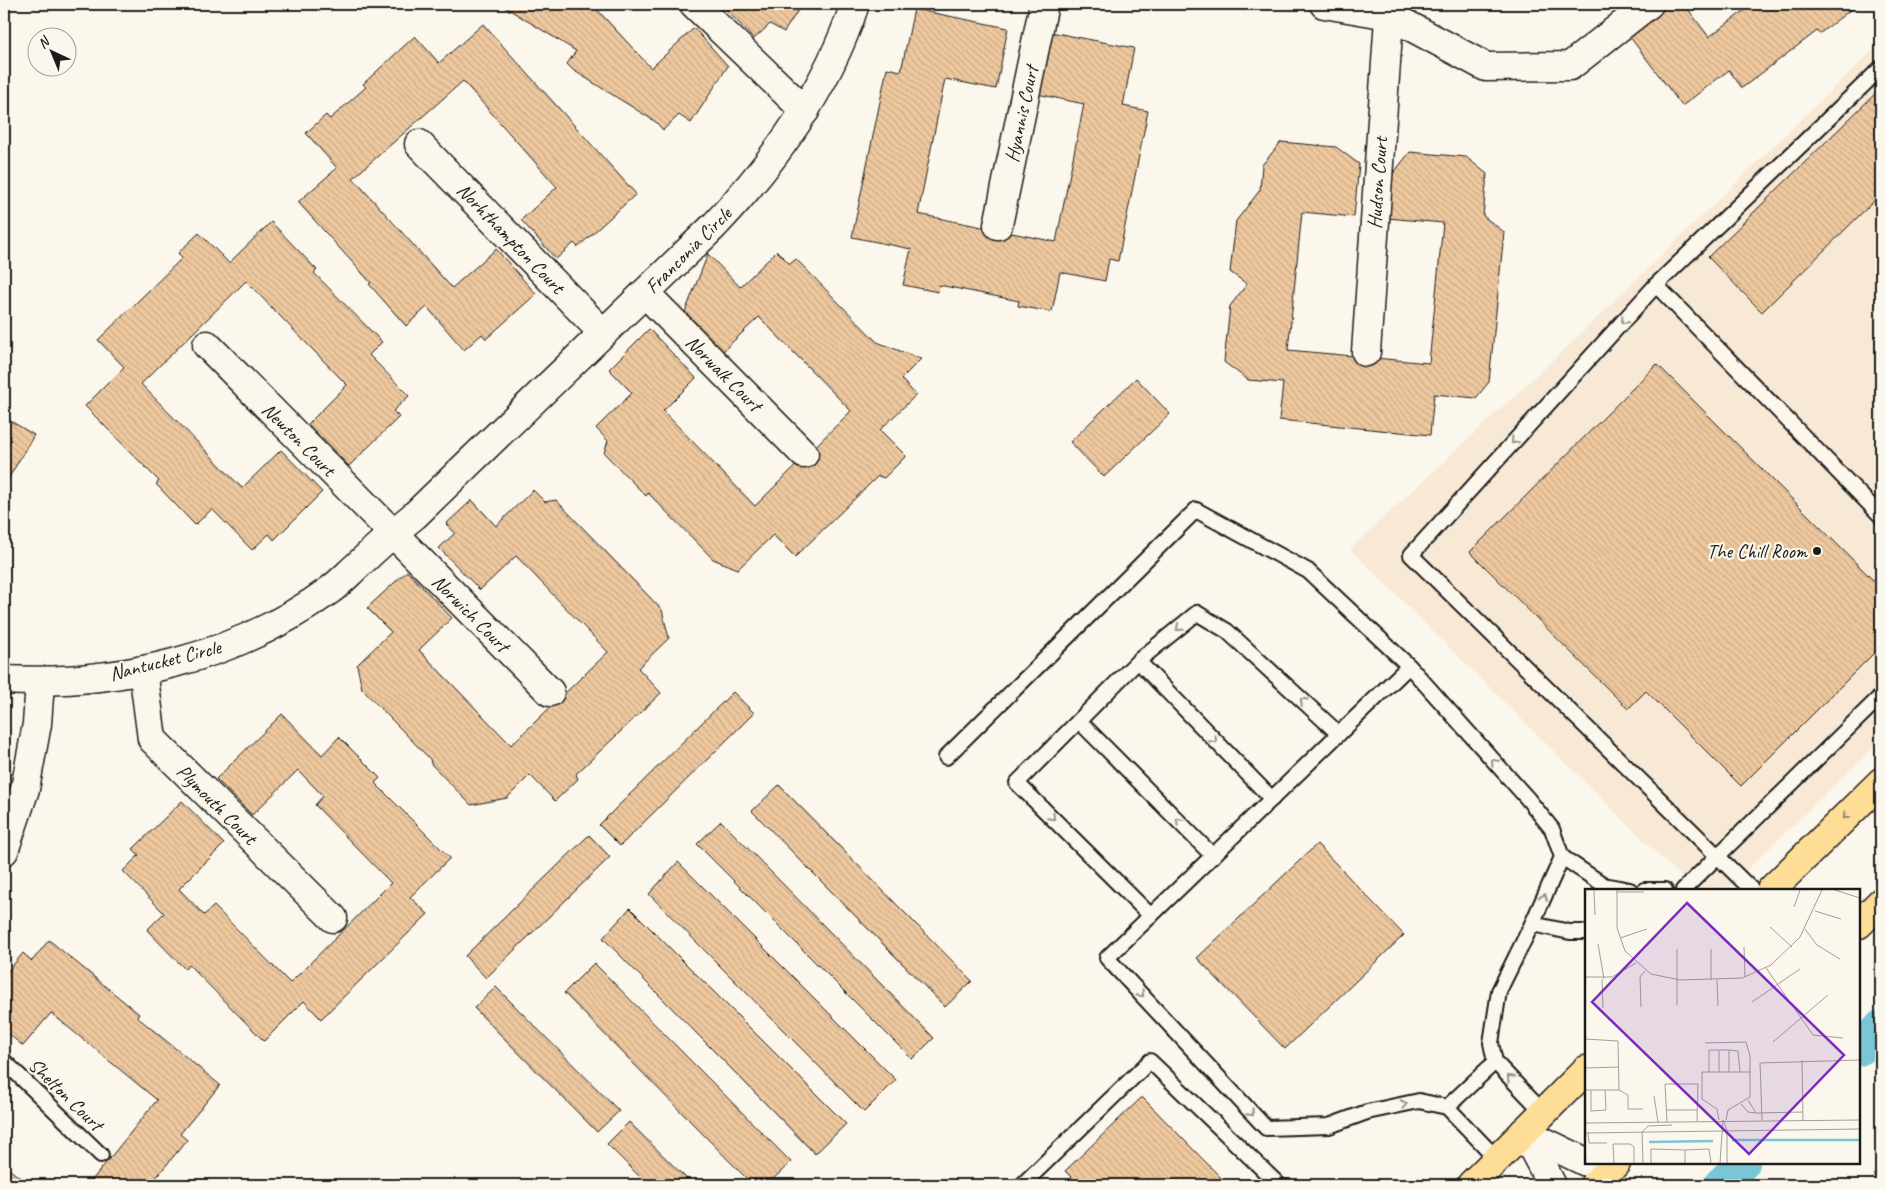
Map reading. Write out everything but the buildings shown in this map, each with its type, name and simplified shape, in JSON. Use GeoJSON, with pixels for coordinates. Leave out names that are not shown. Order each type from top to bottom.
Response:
{"type":"FeatureCollection","features":[{"type":"Feature","properties":{"kind":"main road"},"geometry":{"type":"LineString","coordinates":[[1772,889],[1881,782]]}},
{"type":"Feature","properties":{"kind":"main road"},"geometry":{"type":"LineString","coordinates":[[1860,923],[1881,902]]}},
{"type":"Feature","properties":{"kind":"main road"},"geometry":{"type":"LineString","coordinates":[[1471,1185],[1585,1071]]}},
{"type":"Feature","properties":{"kind":"street"},"geometry":{"type":"LineString","coordinates":[[694,4],[805,111]]}},
{"type":"Feature","properties":{"kind":"street","name":"Franconia Circle"},"geometry":{"type":"LineString","coordinates":[[472,461],[714,226],[747,191],[791,133],[816,92],[849,22],[855,4]]}},
{"type":"Feature","properties":{"kind":"street","name":"Hyannis Court"},"geometry":{"type":"LineString","coordinates":[[998,225],[1044,4]]}},
{"type":"Feature","properties":{"kind":"street"},"geometry":{"type":"LineString","coordinates":[[1324,4],[1389,10],[1486,67],[1570,66],[1648,4]]}},
{"type":"Feature","properties":{"kind":"street","name":"Hudson Court"},"geometry":{"type":"LineString","coordinates":[[1366,352],[1389,10]]}},
{"type":"Feature","properties":{"kind":"street","name":"Norhthampton Court"},"geometry":{"type":"LineString","coordinates":[[419,144],[603,333]]}},
{"type":"Feature","properties":{"kind":"street","name":"Norwalk Court"},"geometry":{"type":"LineString","coordinates":[[645,293],[804,454]]}},
{"type":"Feature","properties":{"kind":"street","name":"Newton Court"},"geometry":{"type":"LineString","coordinates":[[206,345],[392,533]]}},
{"type":"Feature","properties":{"kind":"street","name":"Nantucket Circle"},"geometry":{"type":"LineString","coordinates":[[4,680],[40,682],[72,680],[143,670],[196,657],[250,637],[330,590],[392,533],[415,515],[472,461]]}},
{"type":"Feature","properties":{"kind":"street","name":"Norwich Court"},"geometry":{"type":"LineString","coordinates":[[392,533],[550,692]]}},
{"type":"Feature","properties":{"kind":"street","name":"Plymouth Court"},"geometry":{"type":"LineString","coordinates":[[143,670],[152,739],[333,918]]}},
{"type":"Feature","properties":{"kind":"street"},"geometry":{"type":"LineString","coordinates":[[4,851],[25,789],[37,724],[40,682]]}},
{"type":"Feature","properties":{"kind":"street"},"geometry":{"type":"LineString","coordinates":[[1524,1132],[1585,1163]]}},
{"type":"Feature","properties":{"kind":"street"},"geometry":{"type":"LineString","coordinates":[[1524,1132],[1552,1185]]}},
{"type":"Feature","properties":{"kind":"street"},"geometry":{"type":"LineString","coordinates":[[1586,1164],[1602,1172]]}},
{"type":"Feature","properties":{"kind":"lane"},"geometry":{"type":"LineString","coordinates":[[1751,889],[1411,555],[1656,285],[1881,68]]}},
{"type":"Feature","properties":{"kind":"lane"},"geometry":{"type":"LineString","coordinates":[[1656,285],[1881,516]]}},
{"type":"Feature","properties":{"kind":"lane"},"geometry":{"type":"LineString","coordinates":[[946,758],[1196,510],[1308,571],[1409,666],[1552,829],[1562,858],[1604,885],[1625,889]]}},
{"type":"Feature","properties":{"kind":"lane"},"geometry":{"type":"LineString","coordinates":[[1151,916],[1017,783],[1138,661],[1197,613],[1228,631],[1339,734]]}},
{"type":"Feature","properties":{"kind":"lane"},"geometry":{"type":"LineString","coordinates":[[1138,661],[1272,799]]}},
{"type":"Feature","properties":{"kind":"lane"},"geometry":{"type":"LineString","coordinates":[[1409,666],[1108,958],[1266,1128],[1329,1126],[1367,1112],[1419,1101],[1446,1108],[1497,1159]]}},
{"type":"Feature","properties":{"kind":"lane"},"geometry":{"type":"LineString","coordinates":[[1684,889],[1881,696]]}},
{"type":"Feature","properties":{"kind":"lane"},"geometry":{"type":"LineString","coordinates":[[1079,721],[1213,856]]}},
{"type":"Feature","properties":{"kind":"lane"},"geometry":{"type":"LineString","coordinates":[[1544,1113],[1494,1062],[1491,1043],[1499,991],[1562,858]]}},
{"type":"Feature","properties":{"kind":"lane"},"geometry":{"type":"LineString","coordinates":[[1532,924],[1570,932],[1585,932]]}},
{"type":"Feature","properties":{"kind":"lane","name":"Shelton Court"},"geometry":{"type":"LineString","coordinates":[[4,1061],[101,1155]]}},
{"type":"Feature","properties":{"kind":"lane"},"geometry":{"type":"LineString","coordinates":[[1022,1185],[1150,1061],[1279,1185]]}},
{"type":"Feature","properties":{"kind":"lane"},"geometry":{"type":"LineString","coordinates":[[1446,1108],[1494,1062]]}},
{"type":"Feature","properties":{"kind":"shaded area"},"geometry":{"type":"Polygon","coordinates":[[[1881,42],[1881,740],[1727,889],[1693,889],[1350,549],[1569,345],[1881,42]]]}},
{"type":"Feature","properties":{"kind":"waterway"},"geometry":{"type":"LineString","coordinates":[[1860,1048],[1881,1027]]}},
{"type":"Feature","properties":{"kind":"waterway"},"geometry":{"type":"LineString","coordinates":[[1720,1185],[1742,1164]]}},
{"type":"Feature","properties":{"kind":"place","name":"The Chill Room"},"geometry":{"type":"Point","coordinates":[1817,551]}}]}
